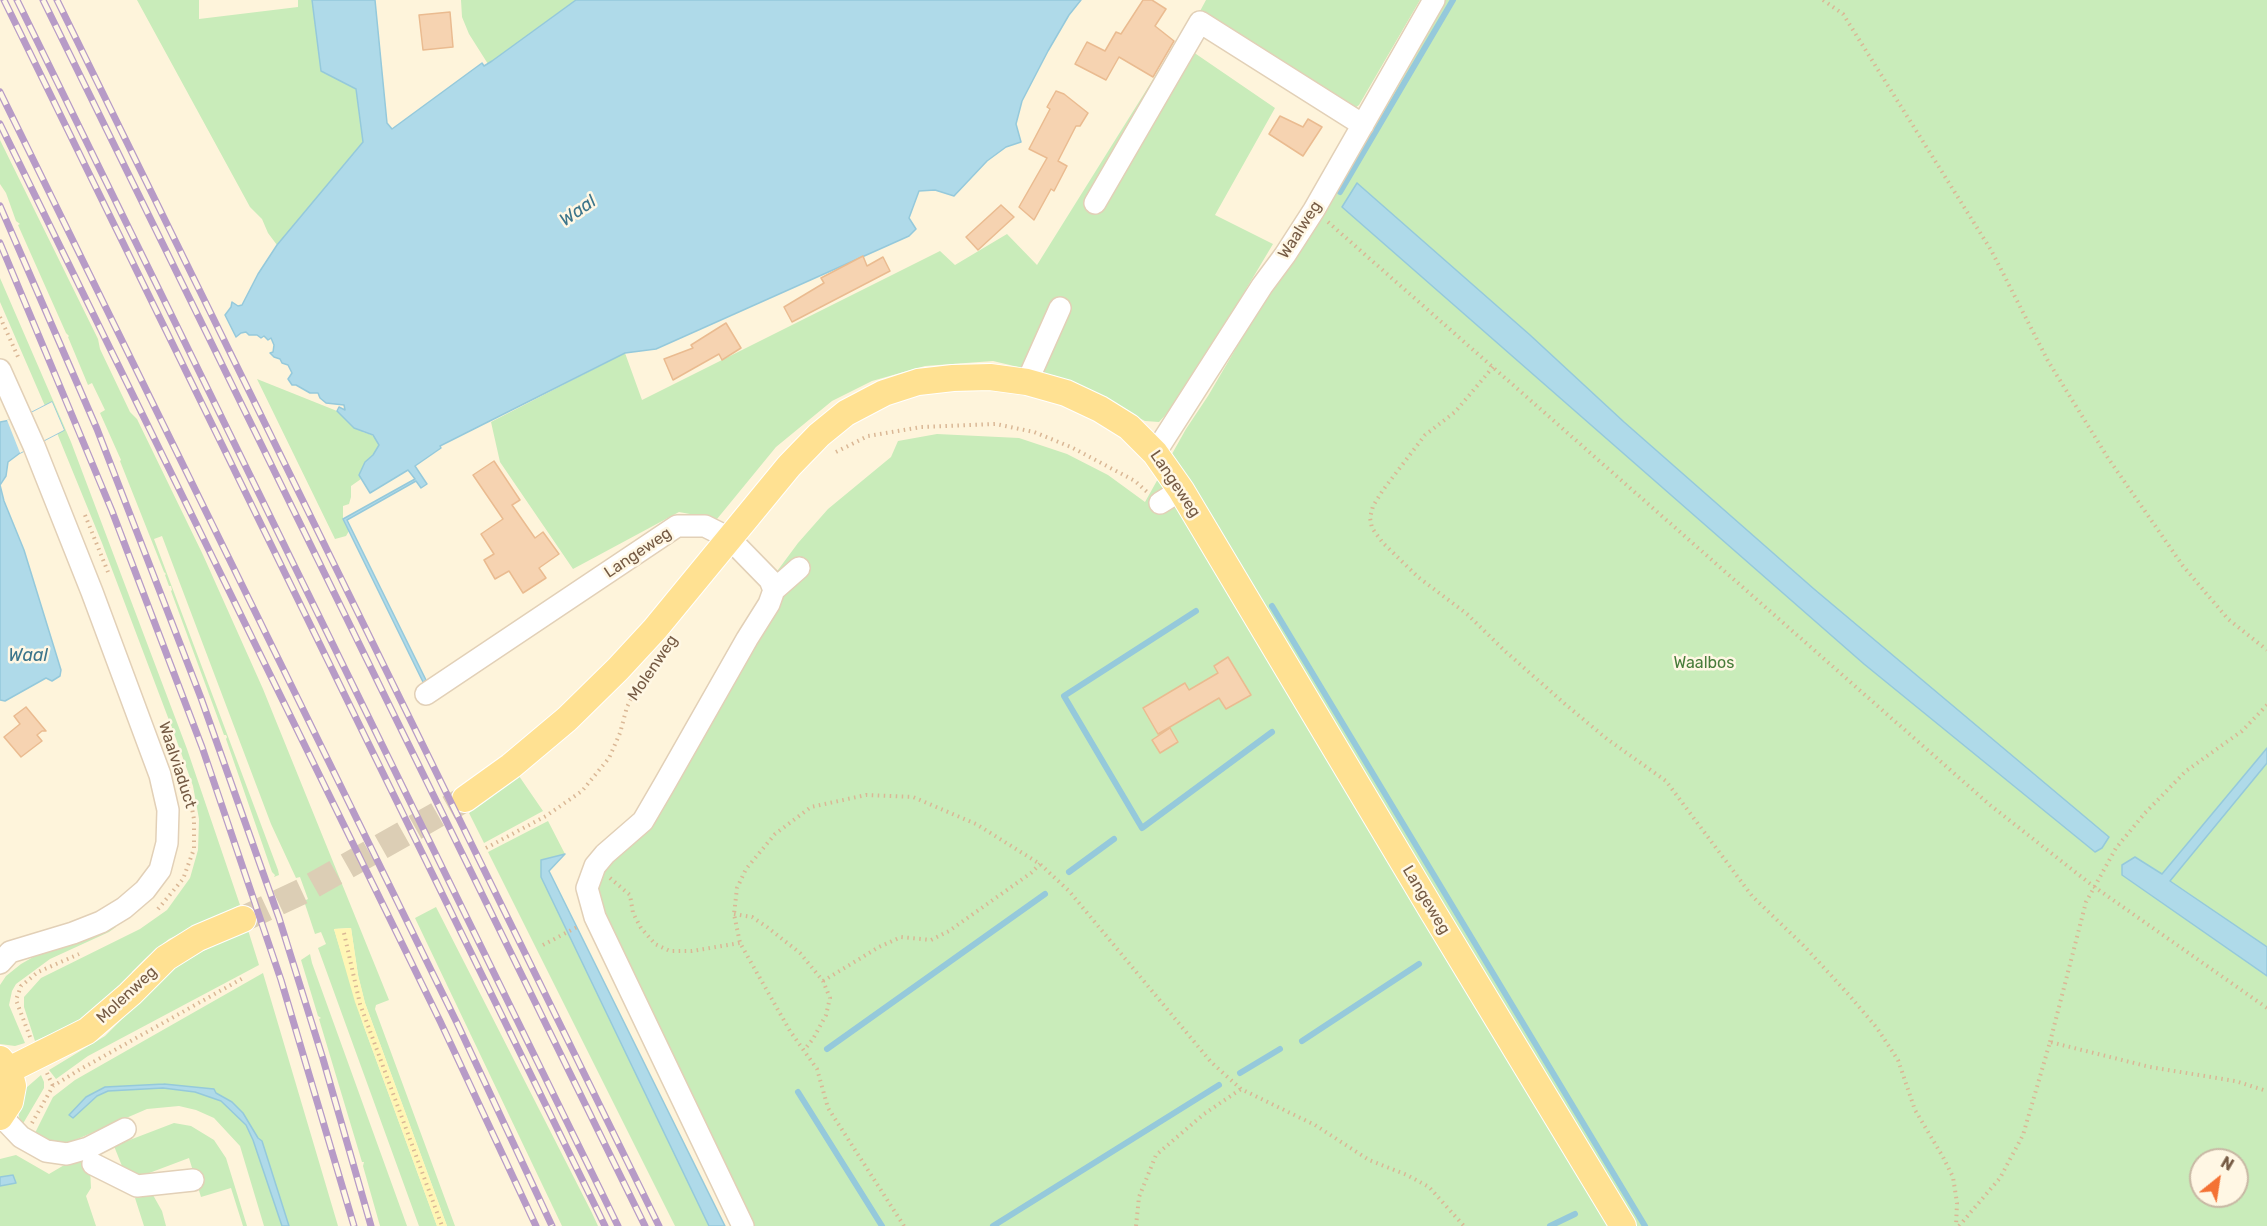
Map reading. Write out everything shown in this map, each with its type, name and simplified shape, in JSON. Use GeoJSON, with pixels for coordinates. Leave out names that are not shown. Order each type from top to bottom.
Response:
{"type":"FeatureCollection","features":[{"type":"Feature","properties":{"kind":"main road","name":"Langeweg"},"geometry":{"type":"LineString","coordinates":[[729,538],[796,458],[819,435],[846,413],[884,393],[918,382],[990,377],[1027,382],[1066,393],[1100,409],[1129,427],[1155,453],[1171,496],[1427,902],[1623,1226]]}},
{"type":"Feature","properties":{"kind":"main road","name":"Molenweg"},"geometry":{"type":"LineString","coordinates":[[465,800],[511,766],[596,691],[655,629],[729,538]]}},
{"type":"Feature","properties":{"kind":"main road","name":"Molenweg"},"geometry":{"type":"LineString","coordinates":[[5,1064],[39,1055],[87,1031],[130,994],[166,958],[198,938],[243,919]]}},
{"type":"Feature","properties":{"kind":"main road"},"geometry":{"type":"LineString","coordinates":[[1,1116],[13,1094],[13,1086],[5,1064]]}},
{"type":"Feature","properties":{"kind":"street","name":"Waalweg"},"geometry":{"type":"LineString","coordinates":[[1155,453],[1262,286],[1314,210],[1434,0]]}},
{"type":"Feature","properties":{"kind":"street"},"geometry":{"type":"LineString","coordinates":[[1095,203],[1200,22],[1363,125]]}},
{"type":"Feature","properties":{"kind":"street"},"geometry":{"type":"LineString","coordinates":[[1027,382],[1060,309]]}},
{"type":"Feature","properties":{"kind":"street","name":"Waalviaduct"},"geometry":{"type":"LineString","coordinates":[[0,370],[34,446],[92,592],[160,775],[168,810],[167,843],[160,870],[145,890],[124,908],[101,922],[10,952],[0,963]]}},
{"type":"Feature","properties":{"kind":"street","name":"Langeweg"},"geometry":{"type":"LineString","coordinates":[[426,694],[677,526],[705,526],[729,538]]}},
{"type":"Feature","properties":{"kind":"street"},"geometry":{"type":"LineString","coordinates":[[729,538],[770,580],[774,590]]}},
{"type":"Feature","properties":{"kind":"street"},"geometry":{"type":"LineString","coordinates":[[743,1226],[595,917],[588,888],[595,866],[604,854],[643,821],[747,639],[770,604],[774,590],[800,568]]}},
{"type":"Feature","properties":{"kind":"street"},"geometry":{"type":"LineString","coordinates":[[1,1116],[21,1137],[46,1151],[90,1156],[137,1186],[193,1180]]}},
{"type":"Feature","properties":{"kind":"street"},"geometry":{"type":"LineString","coordinates":[[90,1156],[125,1129]]}},
{"type":"Feature","properties":{"kind":"path"},"geometry":{"type":"LineString","coordinates":[[1823,0],[1843,14],[1992,250],[2048,361],[2108,458],[2183,566],[2228,619],[2267,650]]}},
{"type":"Feature","properties":{"kind":"path"},"geometry":{"type":"LineString","coordinates":[[1314,210],[1990,805],[2093,886],[2267,1008]]}},
{"type":"Feature","properties":{"kind":"path"},"geometry":{"type":"LineString","coordinates":[[1492,367],[1455,411],[1425,435],[1383,490],[1373,506],[1370,518],[1372,528],[1383,543],[1418,577],[1467,614],[1565,704],[1607,739],[1666,781],[1752,896],[1849,994],[1877,1028],[1898,1060],[1915,1110],[1953,1177],[1958,1226]]}},
{"type":"Feature","properties":{"kind":"path","name":"Langeweg"},"geometry":{"type":"LineString","coordinates":[[835,452],[868,436],[921,427],[996,424],[1043,435],[1071,447],[1135,482]]}},
{"type":"Feature","properties":{"kind":"path"},"geometry":{"type":"LineString","coordinates":[[84,512],[110,578]]}},
{"type":"Feature","properties":{"kind":"path","name":"Molenweg"},"geometry":{"type":"LineString","coordinates":[[486,848],[546,816],[582,791],[609,758],[620,733],[627,707],[644,675]]}},
{"type":"Feature","properties":{"kind":"path"},"geometry":{"type":"LineString","coordinates":[[1958,1226],[2000,1178],[2023,1135],[2086,902],[2093,886],[2116,848],[2186,771],[2242,731],[2267,705]]}},
{"type":"Feature","properties":{"kind":"path","name":"Waalviaduct"},"geometry":{"type":"LineString","coordinates":[[151,915],[183,879],[194,849],[194,819],[188,787],[179,765]]}},
{"type":"Feature","properties":{"kind":"path"},"geometry":{"type":"LineString","coordinates":[[904,1226],[828,1108],[818,1069],[790,1031],[740,943],[734,914],[737,888],[746,869],[775,834],[812,807],[866,795],[913,797],[976,824],[1040,864],[1070,891],[1211,1062],[1241,1089],[1315,1125],[1369,1160],[1407,1175],[1429,1187],[1464,1226]]}},
{"type":"Feature","properties":{"kind":"path"},"geometry":{"type":"LineString","coordinates":[[823,981],[879,947],[901,938],[930,939],[949,931],[1031,873],[1040,864]]}},
{"type":"Feature","properties":{"kind":"path"},"geometry":{"type":"LineString","coordinates":[[595,866],[630,895],[633,913],[641,928],[655,944],[670,951],[692,951],[740,943]]}},
{"type":"Feature","properties":{"kind":"path"},"geometry":{"type":"LineString","coordinates":[[734,914],[752,917],[767,927],[800,953],[823,981],[830,998],[826,1015],[804,1050]]}},
{"type":"Feature","properties":{"kind":"path"},"geometry":{"type":"LineString","coordinates":[[543,945],[577,927]]}},
{"type":"Feature","properties":{"kind":"path"},"geometry":{"type":"LineString","coordinates":[[344,933],[360,1004],[442,1226]]}},
{"type":"Feature","properties":{"kind":"path"},"geometry":{"type":"LineString","coordinates":[[53,1086],[17,1008],[16,1000],[21,986],[38,972],[88,951]]}},
{"type":"Feature","properties":{"kind":"path","name":"Molenweg"},"geometry":{"type":"LineString","coordinates":[[21,1137],[28,1130],[53,1086],[245,978]]}},
{"type":"Feature","properties":{"kind":"path"},"geometry":{"type":"LineString","coordinates":[[2050,1042],[2150,1067],[2235,1081],[2267,1091]]}},
{"type":"Feature","properties":{"kind":"path"},"geometry":{"type":"LineString","coordinates":[[1136,1226],[1139,1197],[1156,1155],[1204,1114],[1241,1089]]}},
{"type":"Feature","properties":{"kind":"green space"},"geometry":{"type":"Polygon","coordinates":[[[137,0],[199,0],[199,19],[298,7],[298,0],[312,0],[321,71],[356,89],[363,142],[277,245],[262,219],[250,207],[137,0]]]}},
{"type":"Feature","properties":{"kind":"green space"},"geometry":{"type":"Polygon","coordinates":[[[461,0],[576,0],[488,64],[469,34],[462,17],[461,0]]]}},
{"type":"Feature","properties":{"kind":"green space"},"geometry":{"type":"Polygon","coordinates":[[[1206,0],[1420,0],[1359,105],[1351,111],[1199,13],[1206,0]]]}},
{"type":"Feature","properties":{"kind":"green space","name":"Waalbos"},"geometry":{"type":"Polygon","coordinates":[[[1440,0],[2267,0],[2267,1226],[748,1226],[595,893],[603,872],[780,575],[775,574],[828,509],[891,457],[898,441],[937,434],[1019,438],[1067,454],[1108,475],[1145,502],[1186,429],[1208,396],[1440,0]]]}},
{"type":"Feature","properties":{"kind":"green space"},"geometry":{"type":"Polygon","coordinates":[[[1177,41],[1275,108],[1215,215],[1273,244],[1181,398],[1159,422],[1145,421],[1056,376],[993,361],[925,366],[872,381],[832,401],[776,447],[717,519],[679,512],[573,569],[500,462],[491,422],[625,353],[642,400],[940,251],[955,265],[1007,234],[1037,265],[1177,41]]]}},
{"type":"Feature","properties":{"kind":"green space"},"geometry":{"type":"Polygon","coordinates":[[[0,140],[98,339],[100,349],[130,412],[137,419],[203,555],[263,689],[389,1000],[376,1005],[375,1009],[455,1226],[447,1226],[365,1003],[351,928],[334,929],[363,1024],[437,1226],[419,1226],[318,948],[326,944],[321,932],[315,934],[304,901],[308,899],[300,877],[296,878],[271,824],[162,536],[154,539],[278,870],[279,875],[274,877],[227,737],[224,735],[171,586],[169,586],[121,460],[100,413],[105,410],[92,383],[88,385],[69,336],[18,225],[20,224],[16,221],[6,193],[0,184],[0,140]]]}},
{"type":"Feature","properties":{"kind":"green space"},"geometry":{"type":"Polygon","coordinates":[[[0,278],[71,442],[187,749],[240,905],[169,939],[132,972],[131,977],[80,1021],[35,1041],[24,1007],[24,997],[41,978],[140,929],[167,910],[190,878],[198,850],[199,819],[193,786],[175,736],[102,543],[57,433],[63,430],[51,403],[45,406],[0,302],[0,278]]]}},
{"type":"Feature","properties":{"kind":"green space"},"geometry":{"type":"Polygon","coordinates":[[[257,379],[337,411],[363,432],[372,435],[380,445],[365,462],[359,475],[361,479],[351,486],[349,504],[343,506],[343,519],[349,531],[346,536],[335,539],[257,379]]]}},
{"type":"Feature","properties":{"kind":"green space"},"geometry":{"type":"Polygon","coordinates":[[[519,776],[543,811],[484,843],[469,813],[519,776]]]}},
{"type":"Feature","properties":{"kind":"green space"},"geometry":{"type":"Polygon","coordinates":[[[548,821],[565,854],[541,860],[541,877],[709,1226],[675,1226],[488,852],[548,821]]]}},
{"type":"Feature","properties":{"kind":"green space"},"geometry":{"type":"Polygon","coordinates":[[[436,907],[598,1226],[562,1226],[415,918],[436,907]]]}},
{"type":"Feature","properties":{"kind":"green space"},"geometry":{"type":"Polygon","coordinates":[[[116,927],[109,932],[50,959],[16,984],[9,1005],[25,1043],[15,1046],[0,1044],[0,985],[6,976],[42,952],[77,943],[116,927]]]}},
{"type":"Feature","properties":{"kind":"green space"},"geometry":{"type":"Polygon","coordinates":[[[248,930],[259,965],[88,1056],[56,1079],[49,1070],[105,1036],[170,971],[205,950],[248,930]]]}},
{"type":"Feature","properties":{"kind":"green space"},"geometry":{"type":"Polygon","coordinates":[[[310,954],[407,1226],[380,1226],[363,1166],[364,1162],[362,1162],[319,1019],[321,1018],[318,1016],[301,960],[310,954]]]}},
{"type":"Feature","properties":{"kind":"green space"},"geometry":{"type":"Polygon","coordinates":[[[263,973],[338,1226],[264,1226],[240,1146],[214,1118],[196,1110],[179,1106],[147,1109],[66,1144],[46,1143],[33,1137],[53,1097],[75,1080],[263,973]]]}},
{"type":"Feature","properties":{"kind":"green space"},"geometry":{"type":"Polygon","coordinates":[[[41,1075],[44,1088],[21,1127],[18,1111],[22,1095],[26,1088],[41,1075]]]}},
{"type":"Feature","properties":{"kind":"green space"},"geometry":{"type":"Polygon","coordinates":[[[174,1123],[191,1126],[214,1140],[226,1158],[247,1226],[243,1226],[231,1188],[201,1197],[189,1158],[128,1181],[114,1146],[174,1123]]]}},
{"type":"Feature","properties":{"kind":"green space"},"geometry":{"type":"Polygon","coordinates":[[[16,1155],[49,1174],[66,1164],[81,1161],[90,1168],[91,1188],[86,1196],[96,1226],[0,1226],[0,1159],[16,1155]]]}},
{"type":"Feature","properties":{"kind":"green space"},"geometry":{"type":"Polygon","coordinates":[[[153,1195],[162,1211],[166,1226],[144,1226],[135,1198],[153,1195]]]}},
{"type":"Feature","properties":{"kind":"sand"},"geometry":{"type":"Polygon","coordinates":[[[351,928],[365,1003],[447,1226],[437,1226],[355,1002],[334,929],[351,928]]]}},
{"type":"Feature","properties":{"kind":"water"},"geometry":{"type":"Polygon","coordinates":[[[312,0],[375,0],[387,123],[392,129],[482,63],[484,66],[492,61],[576,0],[1081,0],[1069,15],[1022,101],[1016,124],[1021,142],[1006,147],[987,161],[954,196],[935,190],[919,191],[909,218],[916,229],[909,236],[656,349],[625,353],[440,446],[441,448],[415,466],[427,484],[421,488],[416,481],[347,520],[426,680],[423,682],[343,519],[415,479],[408,470],[370,493],[359,475],[365,462],[379,445],[373,435],[354,428],[337,411],[339,407],[345,410],[344,405],[326,403],[318,393],[310,393],[292,385],[288,379],[292,373],[288,365],[270,353],[273,352],[274,345],[271,338],[268,340],[264,336],[261,338],[246,332],[236,337],[225,315],[232,302],[238,306],[242,305],[277,245],[363,142],[356,89],[321,71],[312,0]]]}},
{"type":"Feature","properties":{"kind":"water"},"geometry":{"type":"Polygon","coordinates":[[[1357,183],[1814,589],[2109,837],[2102,848],[2095,852],[1864,664],[1342,207],[1357,183]]]}},
{"type":"Feature","properties":{"kind":"water"},"geometry":{"type":"Polygon","coordinates":[[[52,402],[64,430],[20,453],[8,462],[6,476],[0,485],[0,422],[21,418],[52,402]]]}},
{"type":"Feature","properties":{"kind":"water","name":"Waal"},"geometry":{"type":"Polygon","coordinates":[[[0,485],[24,550],[61,670],[60,676],[52,681],[46,678],[5,701],[0,700],[0,485]]]}},
{"type":"Feature","properties":{"kind":"water"},"geometry":{"type":"Polygon","coordinates":[[[2267,748],[2267,763],[2170,881],[2267,947],[2267,976],[2122,875],[2122,865],[2135,857],[2162,874],[2267,748]]]}},
{"type":"Feature","properties":{"kind":"water"},"geometry":{"type":"Polygon","coordinates":[[[565,854],[549,871],[725,1226],[709,1226],[541,877],[541,860],[565,854]]]}},
{"type":"Feature","properties":{"kind":"water"},"geometry":{"type":"Polygon","coordinates":[[[164,1084],[214,1089],[216,1093],[232,1102],[243,1113],[262,1141],[289,1226],[282,1226],[246,1125],[221,1101],[195,1092],[163,1088],[108,1091],[97,1096],[73,1118],[69,1115],[86,1097],[105,1087],[164,1084]]]}},
{"type":"Feature","properties":{"kind":"water"},"geometry":{"type":"Polygon","coordinates":[[[13,1175],[16,1183],[0,1186],[0,1177],[13,1175]]]}},
{"type":"Feature","properties":{"kind":"pier"},"geometry":{"type":"Polygon","coordinates":[[[52,402],[64,430],[20,453],[7,420],[21,418],[52,402]]]}},
{"type":"Feature","properties":{"kind":"building"},"geometry":{"type":"Polygon","coordinates":[[[1143,0],[1152,0],[1166,9],[1155,26],[1174,41],[1153,77],[1119,57],[1106,80],[1075,64],[1087,42],[1105,51],[1116,32],[1121,34],[1143,0]]]}},
{"type":"Feature","properties":{"kind":"building"},"geometry":{"type":"Polygon","coordinates":[[[450,12],[453,47],[423,50],[419,15],[450,12]]]}},
{"type":"Feature","properties":{"kind":"building"},"geometry":{"type":"Polygon","coordinates":[[[1056,91],[1064,94],[1088,113],[1080,126],[1076,126],[1058,161],[1067,166],[1054,191],[1051,189],[1034,220],[1019,207],[1047,158],[1029,149],[1050,109],[1047,107],[1056,91]]]}},
{"type":"Feature","properties":{"kind":"building"},"geometry":{"type":"Polygon","coordinates":[[[1280,116],[1303,127],[1308,119],[1322,127],[1303,156],[1269,134],[1280,116]]]}},
{"type":"Feature","properties":{"kind":"building"},"geometry":{"type":"Polygon","coordinates":[[[1001,205],[1014,217],[978,250],[966,237],[1001,205]]]}},
{"type":"Feature","properties":{"kind":"building"},"geometry":{"type":"Polygon","coordinates":[[[863,256],[867,266],[883,257],[890,271],[792,322],[784,307],[824,283],[821,278],[863,256]]]}},
{"type":"Feature","properties":{"kind":"building"},"geometry":{"type":"Polygon","coordinates":[[[726,323],[741,348],[722,360],[719,354],[673,380],[664,359],[693,348],[691,345],[726,323]]]}},
{"type":"Feature","properties":{"kind":"building"},"geometry":{"type":"Polygon","coordinates":[[[494,461],[520,500],[512,505],[535,538],[543,532],[559,554],[539,568],[546,578],[523,593],[509,571],[495,579],[484,560],[494,554],[481,534],[503,519],[473,475],[494,461]]]}},
{"type":"Feature","properties":{"kind":"building"},"geometry":{"type":"Polygon","coordinates":[[[1228,657],[1251,695],[1226,709],[1219,698],[1158,734],[1143,708],[1185,683],[1189,690],[1218,673],[1214,666],[1228,657]]]}},
{"type":"Feature","properties":{"kind":"building"},"geometry":{"type":"Polygon","coordinates":[[[26,707],[46,731],[37,735],[42,741],[21,757],[4,737],[20,724],[14,716],[26,707]]]}},
{"type":"Feature","properties":{"kind":"building"},"geometry":{"type":"Polygon","coordinates":[[[1170,728],[1178,742],[1160,753],[1152,740],[1170,728]]]}},
{"type":"Feature","properties":{"kind":"waterway"},"geometry":{"type":"LineString","coordinates":[[1340,192],[1453,0]]}},
{"type":"Feature","properties":{"kind":"waterway"},"geometry":{"type":"LineString","coordinates":[[1272,606],[1645,1226]]}},
{"type":"Feature","properties":{"kind":"waterway"},"geometry":{"type":"LineString","coordinates":[[1196,611],[1064,696],[1142,828],[1272,732]]}},
{"type":"Feature","properties":{"kind":"waterway"},"geometry":{"type":"LineString","coordinates":[[1069,872],[1114,839]]}},
{"type":"Feature","properties":{"kind":"waterway"},"geometry":{"type":"LineString","coordinates":[[827,1049],[1045,894]]}},
{"type":"Feature","properties":{"kind":"waterway"},"geometry":{"type":"LineString","coordinates":[[1302,1041],[1419,964]]}},
{"type":"Feature","properties":{"kind":"waterway"},"geometry":{"type":"LineString","coordinates":[[1240,1073],[1280,1049]]}},
{"type":"Feature","properties":{"kind":"waterway"},"geometry":{"type":"LineString","coordinates":[[993,1226],[1219,1085]]}},
{"type":"Feature","properties":{"kind":"waterway"},"geometry":{"type":"LineString","coordinates":[[798,1092],[882,1226]]}},
{"type":"Feature","properties":{"kind":"waterway"},"geometry":{"type":"LineString","coordinates":[[1550,1226],[1575,1214]]}},
{"type":"Feature","properties":{"kind":"tunnel"},"geometry":{"type":"LineString","coordinates":[[243,919],[303,891],[465,799]]}},
{"type":"Feature","properties":{"kind":"railway"},"geometry":{"type":"LineString","coordinates":[[4,0],[605,1226]]}},
{"type":"Feature","properties":{"kind":"railway"},"geometry":{"type":"LineString","coordinates":[[17,0],[618,1226]]}},
{"type":"Feature","properties":{"kind":"railway"},"geometry":{"type":"LineString","coordinates":[[43,0],[645,1226]]}},
{"type":"Feature","properties":{"kind":"railway"},"geometry":{"type":"LineString","coordinates":[[57,0],[659,1226]]}},
{"type":"Feature","properties":{"kind":"railway"},"geometry":{"type":"LineString","coordinates":[[0,92],[457,1023],[552,1226]]}},
{"type":"Feature","properties":{"kind":"railway"},"geometry":{"type":"LineString","coordinates":[[0,124],[440,1021],[536,1226]]}},
{"type":"Feature","properties":{"kind":"railway"},"geometry":{"type":"LineString","coordinates":[[0,206],[97,429],[201,698],[279,918],[323,1059],[371,1226]]}},
{"type":"Feature","properties":{"kind":"railway"},"geometry":{"type":"LineString","coordinates":[[0,243],[112,511],[202,747],[281,980],[354,1226]]}}]}
